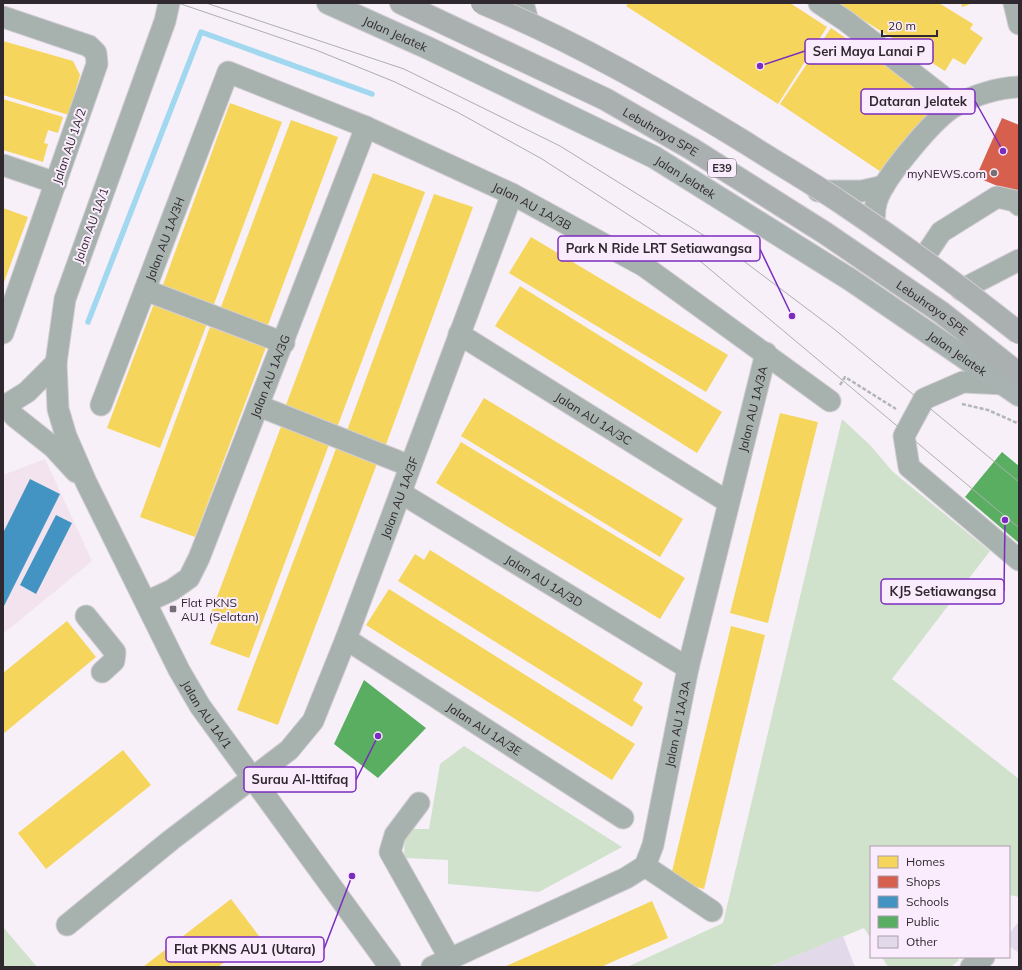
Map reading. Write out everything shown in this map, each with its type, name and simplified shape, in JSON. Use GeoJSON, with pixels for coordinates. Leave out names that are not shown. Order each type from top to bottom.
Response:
{"type":"FeatureCollection","features":[{"type":"Feature","properties":{"kind":"highway","name":"Lebuhraya SPE"},"geometry":{"type":"LineString","coordinates":[[401,3],[605,99],[692,149],[845,246],[942,313],[1014,384]]}},
{"type":"Feature","properties":{"kind":"highway"},"geometry":{"type":"LineString","coordinates":[[482,3],[515,16],[620,70],[708,120],[840,201],[969,293],[1019,335]]}},
{"type":"Feature","properties":{"kind":"main road","name":"Jalan Jelatek"},"geometry":{"type":"LineString","coordinates":[[328,3],[428,48],[654,157],[1014,384]]}},
{"type":"Feature","properties":{"kind":"main road"},"geometry":{"type":"LineString","coordinates":[[490,3],[525,12],[613,66],[735,137],[904,245],[1019,335]]}},
{"type":"Feature","properties":{"kind":"street","name":"Jalan AU 1A/1"},"geometry":{"type":"LineString","coordinates":[[182,3],[167,12],[65,299],[56,363],[58,409],[66,436],[86,482],[179,670],[200,706],[390,967]]}},
{"type":"Feature","properties":{"kind":"street"},"geometry":{"type":"LineString","coordinates":[[819,3],[846,21],[954,106]]}},
{"type":"Feature","properties":{"kind":"street"},"geometry":{"type":"LineString","coordinates":[[1014,3],[1019,24]]}},
{"type":"Feature","properties":{"kind":"street","name":"Jalan AU 1A/2"},"geometry":{"type":"LineString","coordinates":[[3,17],[89,46],[96,53],[97,64],[3,333]]}},
{"type":"Feature","properties":{"kind":"street","name":"Jalan AU 1A/3B"},"geometry":{"type":"LineString","coordinates":[[228,72],[366,127],[512,194],[644,266],[766,353],[830,401]]}},
{"type":"Feature","properties":{"kind":"street","name":"Jalan AU 1A/3H"},"geometry":{"type":"LineString","coordinates":[[102,405],[228,72]]}},
{"type":"Feature","properties":{"kind":"street"},"geometry":{"type":"LineString","coordinates":[[875,227],[874,217],[876,206],[884,186],[927,128],[954,106],[1005,87],[1019,87]]}},
{"type":"Feature","properties":{"kind":"street","name":"Jalan AU 1A/3G"},"geometry":{"type":"LineString","coordinates":[[146,602],[172,590],[189,578],[199,558],[284,343],[366,127]]}},
{"type":"Feature","properties":{"kind":"street"},"geometry":{"type":"LineString","coordinates":[[3,165],[56,183]]}},
{"type":"Feature","properties":{"kind":"street"},"geometry":{"type":"LineString","coordinates":[[818,191],[862,191],[884,186]]}},
{"type":"Feature","properties":{"kind":"street","name":"Jalan AU 1A/3F"},"geometry":{"type":"LineString","coordinates":[[67,924],[171,840],[253,779],[289,750],[313,721],[346,639],[512,194]]}},
{"type":"Feature","properties":{"kind":"street"},"geometry":{"type":"LineString","coordinates":[[923,259],[941,232],[996,197],[1015,201],[1019,205]]}},
{"type":"Feature","properties":{"kind":"street"},"geometry":{"type":"LineString","coordinates":[[961,290],[1019,260]]}},
{"type":"Feature","properties":{"kind":"street"},"geometry":{"type":"LineString","coordinates":[[145,290],[284,343]]}},
{"type":"Feature","properties":{"kind":"street","name":"Jalan AU 1A/3C"},"geometry":{"type":"LineString","coordinates":[[459,334],[728,502]]}},
{"type":"Feature","properties":{"kind":"street","name":"Jalan AU 1A/3A"},"geometry":{"type":"LineString","coordinates":[[645,866],[653,845],[688,668],[766,353]]}},
{"type":"Feature","properties":{"kind":"street"},"geometry":{"type":"LineString","coordinates":[[7,411],[56,363]]}},
{"type":"Feature","properties":{"kind":"street"},"geometry":{"type":"LineString","coordinates":[[1014,384],[963,382],[924,398],[904,436],[909,467],[1019,560]]}},
{"type":"Feature","properties":{"kind":"street"},"geometry":{"type":"LineString","coordinates":[[259,406],[410,466]]}},
{"type":"Feature","properties":{"kind":"street"},"geometry":{"type":"LineString","coordinates":[[7,411],[66,436]]}},
{"type":"Feature","properties":{"kind":"street"},"geometry":{"type":"LineString","coordinates":[[7,411],[53,448],[86,482]]}},
{"type":"Feature","properties":{"kind":"street","name":"Jalan AU 1A/3D"},"geometry":{"type":"LineString","coordinates":[[400,493],[688,668]]}},
{"type":"Feature","properties":{"kind":"street"},"geometry":{"type":"LineString","coordinates":[[86,616],[115,652],[114,661],[102,672]]}},
{"type":"Feature","properties":{"kind":"street","name":"Jalan AU 1A/3E"},"geometry":{"type":"LineString","coordinates":[[346,639],[623,818]]}},
{"type":"Feature","properties":{"kind":"street"},"geometry":{"type":"LineString","coordinates":[[419,803],[395,835],[390,852],[441,963],[626,878],[645,866],[712,911]]}},
{"type":"Feature","properties":{"kind":"street"},"geometry":{"type":"LineString","coordinates":[[971,967],[983,958]]}},
{"type":"Feature","properties":{"kind":"path"},"geometry":{"type":"LineString","coordinates":[[845,377],[892,408]]}},
{"type":"Feature","properties":{"kind":"path"},"geometry":{"type":"LineString","coordinates":[[956,403],[988,410],[1017,423],[1019,421]]}},
{"type":"Feature","properties":{"kind":"shaded area"},"geometry":{"type":"Polygon","coordinates":[[[45,459],[92,561],[3,634],[3,475],[45,459]]]}},
{"type":"Feature","properties":{"kind":"green space"},"geometry":{"type":"Polygon","coordinates":[[[842,419],[870,445],[893,472],[990,551],[892,679],[1019,779],[1019,897],[1010,895],[1010,846],[870,846],[870,937],[864,928],[769,967],[627,967],[723,923],[842,419]]]}},
{"type":"Feature","properties":{"kind":"green space"},"geometry":{"type":"Polygon","coordinates":[[[464,746],[622,847],[539,892],[448,884],[448,860],[404,858],[405,829],[429,829],[440,764],[464,746]]]}},
{"type":"Feature","properties":{"kind":"green space"},"geometry":{"type":"Polygon","coordinates":[[[3,927],[37,967],[3,967],[3,927]]]}},
{"type":"Feature","properties":{"kind":"green space"},"geometry":{"type":"Polygon","coordinates":[[[883,958],[958,958],[959,960],[951,967],[888,967],[883,958]]]}},
{"type":"Feature","properties":{"kind":"building: Homes"},"geometry":{"type":"Polygon","coordinates":[[[628,3],[790,3],[827,27],[778,104],[626,6],[628,3]]]}},
{"type":"Feature","properties":{"kind":"building: Homes"},"geometry":{"type":"Polygon","coordinates":[[[836,3],[939,3],[973,24],[970,29],[983,38],[965,65],[953,58],[945,71],[836,3]]]}},
{"type":"Feature","properties":{"kind":"building: Homes"},"geometry":{"type":"Polygon","coordinates":[[[961,3],[973,3],[962,7],[961,3]]]}},
{"type":"Feature","properties":{"kind":"building: Homes"},"geometry":{"type":"Polygon","coordinates":[[[831,28],[938,101],[887,176],[780,104],[831,28]]]}},
{"type":"Feature","properties":{"kind":"building: Homes"},"geometry":{"type":"Polygon","coordinates":[[[3,41],[73,61],[80,75],[69,115],[3,95],[3,41]]]}},
{"type":"Feature","properties":{"kind":"building: Homes"},"geometry":{"type":"Polygon","coordinates":[[[3,99],[63,117],[58,133],[48,130],[44,143],[48,144],[43,162],[3,150],[3,99]]]}},
{"type":"Feature","properties":{"kind":"building: Homes"},"geometry":{"type":"Polygon","coordinates":[[[230,103],[282,122],[211,312],[160,293],[230,103]]]}},
{"type":"Feature","properties":{"kind":"building: Homes"},"geometry":{"type":"Polygon","coordinates":[[[291,120],[338,137],[265,333],[218,315],[291,120]]]}},
{"type":"Feature","properties":{"kind":"building: Homes"},"geometry":{"type":"Polygon","coordinates":[[[373,173],[425,192],[335,433],[283,413],[373,173]]]}},
{"type":"Feature","properties":{"kind":"building: Homes"},"geometry":{"type":"Polygon","coordinates":[[[434,194],[473,207],[384,450],[345,436],[434,194]]]}},
{"type":"Feature","properties":{"kind":"building: Homes"},"geometry":{"type":"Polygon","coordinates":[[[3,208],[28,217],[3,285],[3,208]]]}},
{"type":"Feature","properties":{"kind":"building: Homes"},"geometry":{"type":"Polygon","coordinates":[[[531,237],[728,355],[706,392],[509,273],[531,237]]]}},
{"type":"Feature","properties":{"kind":"building: Homes"},"geometry":{"type":"Polygon","coordinates":[[[520,286],[722,412],[697,453],[495,326],[520,286]]]}},
{"type":"Feature","properties":{"kind":"building: Homes"},"geometry":{"type":"Polygon","coordinates":[[[155,301],[208,321],[160,448],[107,428],[155,301]]]}},
{"type":"Feature","properties":{"kind":"building: Homes"},"geometry":{"type":"Polygon","coordinates":[[[210,327],[266,347],[195,537],[140,517],[210,327]]]}},
{"type":"Feature","properties":{"kind":"building: Homes"},"geometry":{"type":"Polygon","coordinates":[[[484,398],[683,519],[660,557],[461,436],[484,398]]]}},
{"type":"Feature","properties":{"kind":"building: Homes"},"geometry":{"type":"Polygon","coordinates":[[[780,413],[818,422],[768,623],[730,613],[780,413]]]}},
{"type":"Feature","properties":{"kind":"building: Homes"},"geometry":{"type":"Polygon","coordinates":[[[282,424],[330,442],[249,658],[210,644],[221,617],[211,613],[282,424]]]}},
{"type":"Feature","properties":{"kind":"building: Homes"},"geometry":{"type":"Polygon","coordinates":[[[461,442],[685,578],[660,619],[436,483],[461,442]]]}},
{"type":"Feature","properties":{"kind":"building: Homes"},"geometry":{"type":"Polygon","coordinates":[[[337,446],[378,461],[278,725],[237,710],[337,446]]]}},
{"type":"Feature","properties":{"kind":"building: Homes"},"geometry":{"type":"Polygon","coordinates":[[[430,550],[643,683],[633,700],[643,707],[632,727],[398,581],[415,554],[424,560],[430,550]]]}},
{"type":"Feature","properties":{"kind":"building: Homes"},"geometry":{"type":"Polygon","coordinates":[[[389,589],[635,744],[612,780],[366,625],[389,589]]]}},
{"type":"Feature","properties":{"kind":"building: Homes"},"geometry":{"type":"Polygon","coordinates":[[[67,621],[96,657],[3,734],[3,673],[67,621]]]}},
{"type":"Feature","properties":{"kind":"building: Homes"},"geometry":{"type":"Polygon","coordinates":[[[731,626],[765,635],[704,889],[670,880],[731,626]]]}},
{"type":"Feature","properties":{"kind":"building: Homes"},"geometry":{"type":"Polygon","coordinates":[[[123,750],[151,785],[46,869],[18,833],[123,750]]]}},
{"type":"Feature","properties":{"kind":"building: Homes"},"geometry":{"type":"Polygon","coordinates":[[[231,899],[259,936],[218,967],[143,967],[231,899]]]}},
{"type":"Feature","properties":{"kind":"building: Homes"},"geometry":{"type":"Polygon","coordinates":[[[652,901],[668,938],[601,967],[504,967],[652,901]]]}},
{"type":"Feature","properties":{"kind":"building: Shops"},"geometry":{"type":"Polygon","coordinates":[[[1002,118],[1019,125],[1019,195],[976,177],[1002,118]]]}},
{"type":"Feature","properties":{"kind":"building: Schools"},"geometry":{"type":"Polygon","coordinates":[[[30,479],[60,494],[3,608],[3,533],[30,479]]]}},
{"type":"Feature","properties":{"kind":"building: Schools"},"geometry":{"type":"Polygon","coordinates":[[[56,515],[72,523],[36,594],[20,585],[56,515]]]}},
{"type":"Feature","properties":{"kind":"building: Public"},"geometry":{"type":"Polygon","coordinates":[[[1002,452],[1019,466],[1019,543],[965,497],[1002,452]]]}},
{"type":"Feature","properties":{"kind":"building: Public"},"geometry":{"type":"Polygon","coordinates":[[[364,680],[426,728],[378,778],[334,744],[364,680]]]}},
{"type":"Feature","properties":{"kind":"building: Other"},"geometry":{"type":"Polygon","coordinates":[[[1019,921],[1019,953],[1010,947],[1010,933],[1019,921]]]}},
{"type":"Feature","properties":{"kind":"building: Other"},"geometry":{"type":"Polygon","coordinates":[[[843,936],[855,967],[775,967],[774,965],[843,936]]]}},
{"type":"Feature","properties":{"kind":"waterway"},"geometry":{"type":"LineString","coordinates":[[88,322],[201,32],[372,94]]}},
{"type":"Feature","properties":{"kind":"tram line"},"geometry":{"type":"LineString","coordinates":[[178,3],[316,50],[395,82],[457,112],[542,159],[700,261],[1019,528]]}},
{"type":"Feature","properties":{"kind":"tram line"},"geometry":{"type":"LineString","coordinates":[[206,3],[404,69],[560,146],[737,256],[834,329],[1019,482]]}},
{"type":"Feature","properties":{"kind":"place","name":"Seri Maya Lanai P"},"geometry":{"type":"Point","coordinates":[760,66]}},
{"type":"Feature","properties":{"kind":"place","name":"Dataran Jelatek"},"geometry":{"type":"Point","coordinates":[1003,151]}},
{"type":"Feature","properties":{"kind":"place","name":"myNEWS.com"},"geometry":{"type":"Point","coordinates":[994,173]}},
{"type":"Feature","properties":{"kind":"place","name":"Park N Ride LRT Setiawangsa"},"geometry":{"type":"Point","coordinates":[792,316]}},
{"type":"Feature","properties":{"kind":"place","name":"KJ5 Setiawangsa"},"geometry":{"type":"Point","coordinates":[1005,520]}},
{"type":"Feature","properties":{"kind":"place","name":"Flat PKNS AU1 (Selatan)"},"geometry":{"type":"Point","coordinates":[173,609]}},
{"type":"Feature","properties":{"kind":"place","name":"Surau Al-Ittifaq"},"geometry":{"type":"Point","coordinates":[378,736]}},
{"type":"Feature","properties":{"kind":"place","name":"Flat PKNS AU1 (Utara)"},"geometry":{"type":"Point","coordinates":[352,876]}}]}
